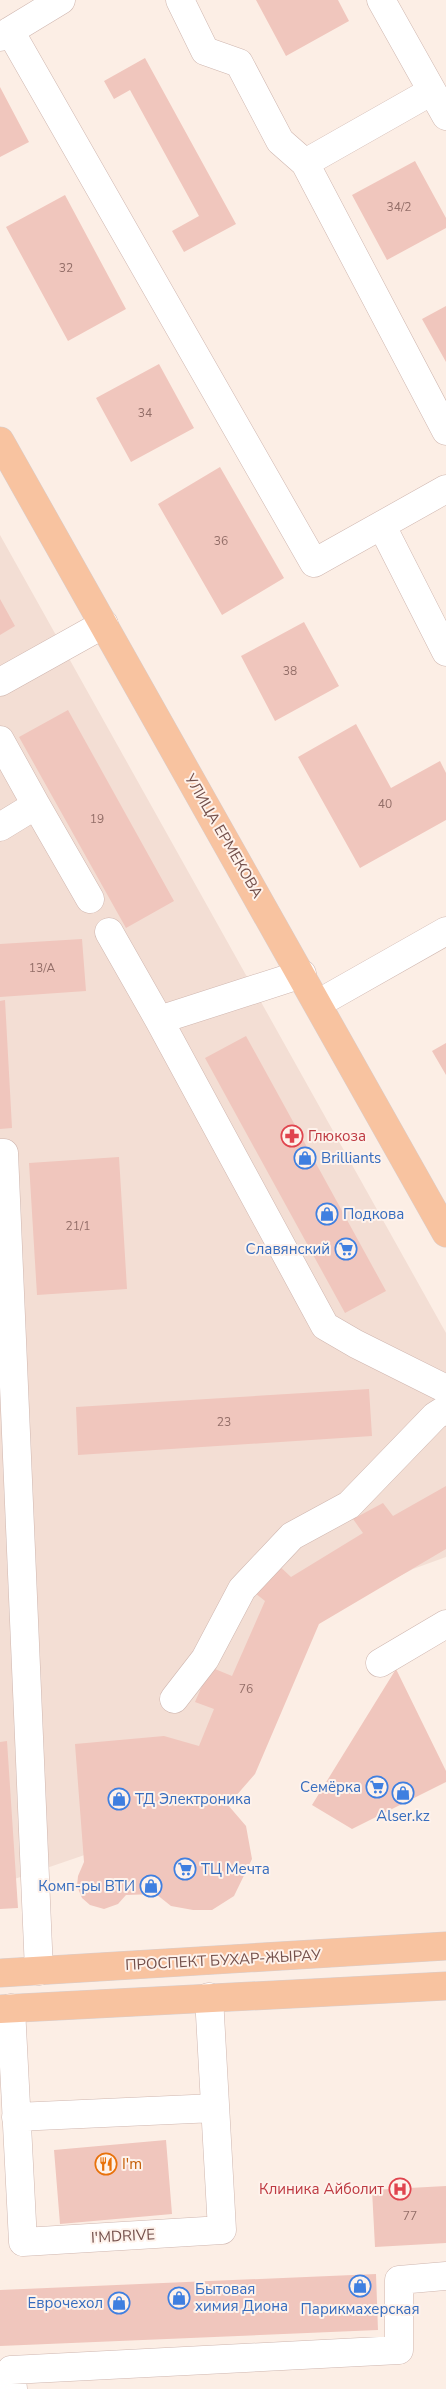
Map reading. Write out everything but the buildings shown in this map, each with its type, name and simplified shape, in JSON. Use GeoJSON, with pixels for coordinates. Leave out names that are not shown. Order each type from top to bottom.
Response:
{"type":"FeatureCollection","features":[{"type":"Feature","properties":{"kind":"main road","name":"УЛИЦА ЕРМЕКОВА"},"geometry":{"type":"LineString","coordinates":[[0,441],[302,974],[446,1233]]}},
{"type":"Feature","properties":{"kind":"main road","name":"ПРОСПЕКТ БУХАР-ЖЫРАУ"},"geometry":{"type":"LineString","coordinates":[[0,1973],[446,1946]]}},
{"type":"Feature","properties":{"kind":"main road"},"geometry":{"type":"LineString","coordinates":[[5,2009],[446,1986]]}},
{"type":"Feature","properties":{"kind":"street"},"geometry":{"type":"LineString","coordinates":[[61,0],[5,34],[314,563],[446,490]]}},
{"type":"Feature","properties":{"kind":"street"},"geometry":{"type":"LineString","coordinates":[[180,0],[205,51],[239,63],[280,141],[305,163],[446,431]]}},
{"type":"Feature","properties":{"kind":"street"},"geometry":{"type":"LineString","coordinates":[[382,0],[446,116]]}},
{"type":"Feature","properties":{"kind":"street"},"geometry":{"type":"LineString","coordinates":[[305,163],[432,91]]}},
{"type":"Feature","properties":{"kind":"street"},"geometry":{"type":"LineString","coordinates":[[382,526],[446,652]]}},
{"type":"Feature","properties":{"kind":"street"},"geometry":{"type":"LineString","coordinates":[[0,682],[104,624]]}},
{"type":"Feature","properties":{"kind":"street"},"geometry":{"type":"LineString","coordinates":[[0,740],[90,900]]}},
{"type":"Feature","properties":{"kind":"street"},"geometry":{"type":"LineString","coordinates":[[0,828],[36,805]]}},
{"type":"Feature","properties":{"kind":"street"},"geometry":{"type":"LineString","coordinates":[[318,1004],[446,931]]}},
{"type":"Feature","properties":{"kind":"street"},"geometry":{"type":"LineString","coordinates":[[109,932],[159,1020],[325,1326],[446,1389]]}},
{"type":"Feature","properties":{"kind":"street"},"geometry":{"type":"LineString","coordinates":[[159,1020],[302,974]]}},
{"type":"Feature","properties":{"kind":"street"},"geometry":{"type":"LineString","coordinates":[[0,1153],[4,1153],[7,1400],[39,1971]]}},
{"type":"Feature","properties":{"kind":"street"},"geometry":{"type":"LineString","coordinates":[[174,1699],[205,1659],[242,1589],[292,1536],[349,1505],[435,1416],[446,1409]]}},
{"type":"Feature","properties":{"kind":"street"},"geometry":{"type":"LineString","coordinates":[[380,1663],[446,1624]]}},
{"type":"Feature","properties":{"kind":"street","name":"I'MDRIVE"},"geometry":{"type":"LineString","coordinates":[[5,2009],[16,2117],[24,2242],[222,2230],[209,1997]]}},
{"type":"Feature","properties":{"kind":"street"},"geometry":{"type":"LineString","coordinates":[[16,2117],[215,2108]]}},
{"type":"Feature","properties":{"kind":"street"},"geometry":{"type":"LineString","coordinates":[[13,2389],[11,2370],[399,2350],[399,2280],[446,2276]]}},
{"type":"Feature","properties":{"kind":"shaded area"},"geometry":{"type":"Polygon","coordinates":[[[0,535],[446,1333],[446,1557],[413,1569],[283,1638],[169,1826],[0,1884],[0,535]]]}},
{"type":"Feature","properties":{"kind":"place","name":"Глюкоза"},"geometry":{"type":"Point","coordinates":[292,1136]}},
{"type":"Feature","properties":{"kind":"place","name":"Brilliants"},"geometry":{"type":"Point","coordinates":[305,1158]}},
{"type":"Feature","properties":{"kind":"place","name":"Подкова"},"geometry":{"type":"Point","coordinates":[327,1214]}},
{"type":"Feature","properties":{"kind":"place","name":"Славянский"},"geometry":{"type":"Point","coordinates":[346,1249]}},
{"type":"Feature","properties":{"kind":"place","name":"Семёрка"},"geometry":{"type":"Point","coordinates":[377,1787]}},
{"type":"Feature","properties":{"kind":"place","name":"Alser.kz"},"geometry":{"type":"Point","coordinates":[403,1793]}},
{"type":"Feature","properties":{"kind":"place","name":"ТД Электроника"},"geometry":{"type":"Point","coordinates":[119,1799]}},
{"type":"Feature","properties":{"kind":"place","name":"ТЦ Мечта"},"geometry":{"type":"Point","coordinates":[185,1869]}},
{"type":"Feature","properties":{"kind":"place","name":"Комп-ры ВТИ"},"geometry":{"type":"Point","coordinates":[151,1886]}},
{"type":"Feature","properties":{"kind":"place","name":"I'm"},"geometry":{"type":"Point","coordinates":[106,2164]}},
{"type":"Feature","properties":{"kind":"place","name":"Клиника Айболит"},"geometry":{"type":"Point","coordinates":[400,2189]}},
{"type":"Feature","properties":{"kind":"place","name":"Парикмахерская"},"geometry":{"type":"Point","coordinates":[360,2286]}},
{"type":"Feature","properties":{"kind":"place","name":"Бытовая химия Диона"},"geometry":{"type":"Point","coordinates":[179,2298]}},
{"type":"Feature","properties":{"kind":"place","name":"Еврочехол"},"geometry":{"type":"Point","coordinates":[119,2303]}}]}
